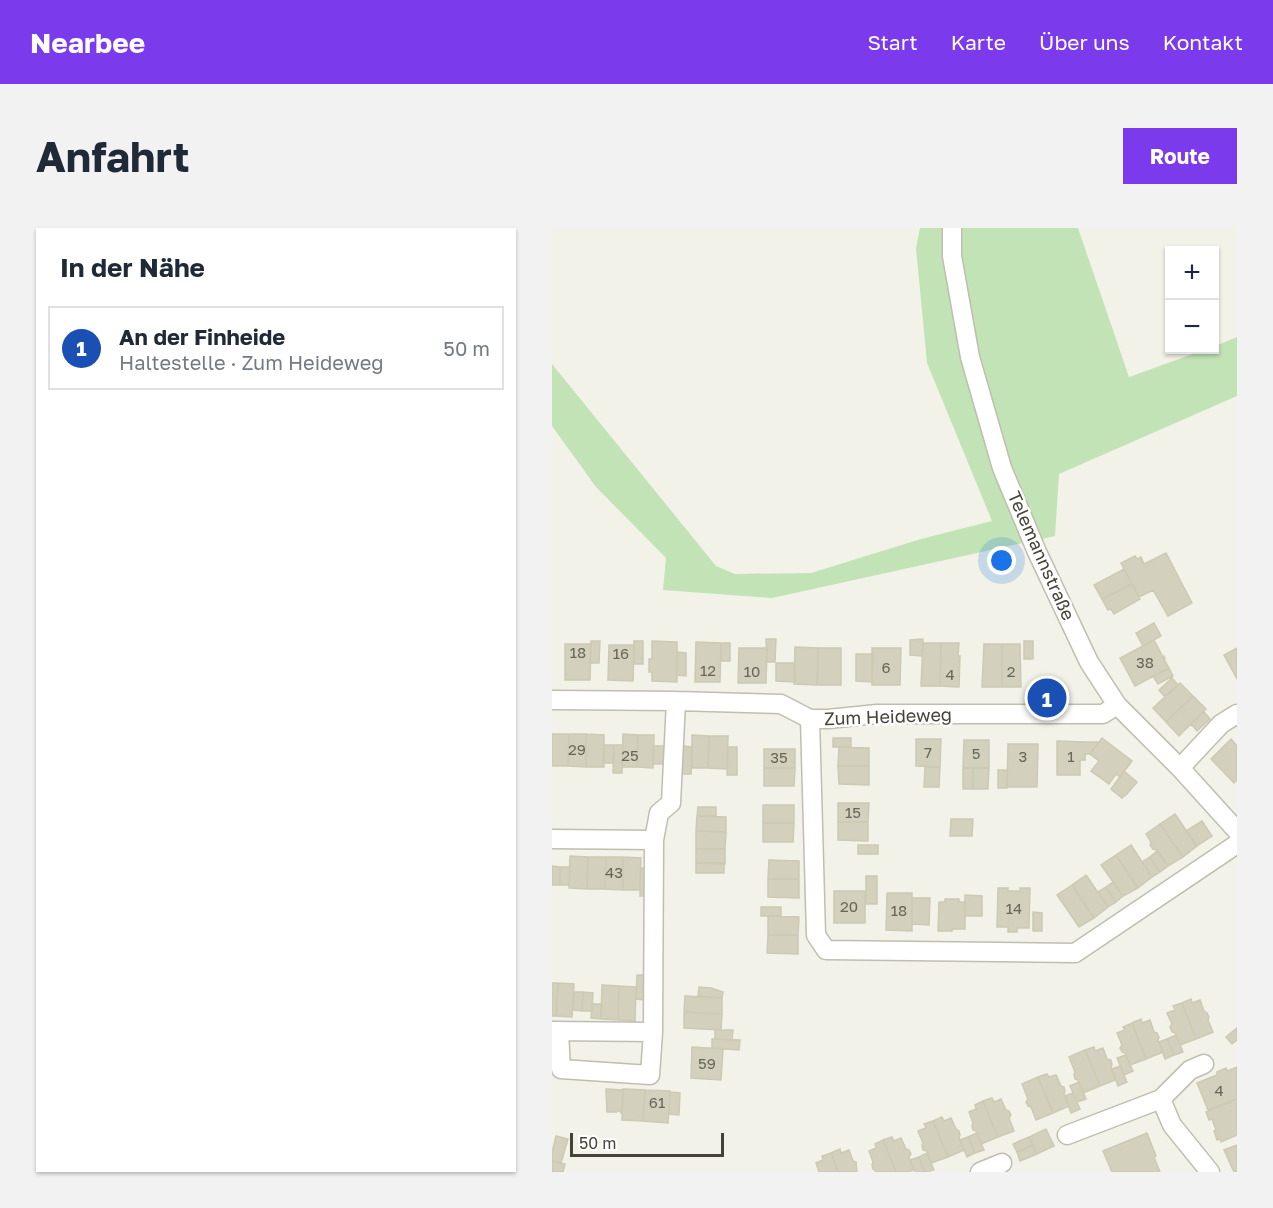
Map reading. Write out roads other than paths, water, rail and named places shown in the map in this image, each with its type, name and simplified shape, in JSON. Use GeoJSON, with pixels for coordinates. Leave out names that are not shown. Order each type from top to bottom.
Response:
{"type":"FeatureCollection","features":[{"type":"Feature","properties":{"kind":"street","name":"Telemannstraße"},"geometry":{"type":"LineString","coordinates":[[952,228],[952,256],[970,357],[1002,468],[1037,552],[1089,662],[1118,705],[1180,768],[1237,831]]}},
{"type":"Feature","properties":{"kind":"street","name":"Zum Heideweg"},"geometry":{"type":"LineString","coordinates":[[552,700],[781,704],[810,719],[877,714],[1103,714],[1118,705]]}},
{"type":"Feature","properties":{"kind":"street"},"geometry":{"type":"LineString","coordinates":[[653,1032],[555,1032],[561,1069],[650,1075],[653,1032],[654,840],[659,813],[671,803],[676,701]]}},
{"type":"Feature","properties":{"kind":"street"},"geometry":{"type":"LineString","coordinates":[[1180,768],[1221,724],[1237,714]]}},
{"type":"Feature","properties":{"kind":"street"},"geometry":{"type":"LineString","coordinates":[[810,719],[816,935],[826,951],[1075,953],[1237,843]]}},
{"type":"Feature","properties":{"kind":"street"},"geometry":{"type":"LineString","coordinates":[[552,838],[654,840]]}},
{"type":"Feature","properties":{"kind":"street"},"geometry":{"type":"LineString","coordinates":[[1067,1136],[1161,1099],[1190,1070],[1204,1064]]}},
{"type":"Feature","properties":{"kind":"street"},"geometry":{"type":"LineString","coordinates":[[1161,1099],[1172,1125],[1210,1172]]}},
{"type":"Feature","properties":{"kind":"street"},"geometry":{"type":"LineString","coordinates":[[980,1172],[1002,1163]]}},
{"type":"Feature","properties":{"kind":"place","name":"An der Finheide"},"geometry":{"type":"Point","coordinates":[1047,698]}}]}
